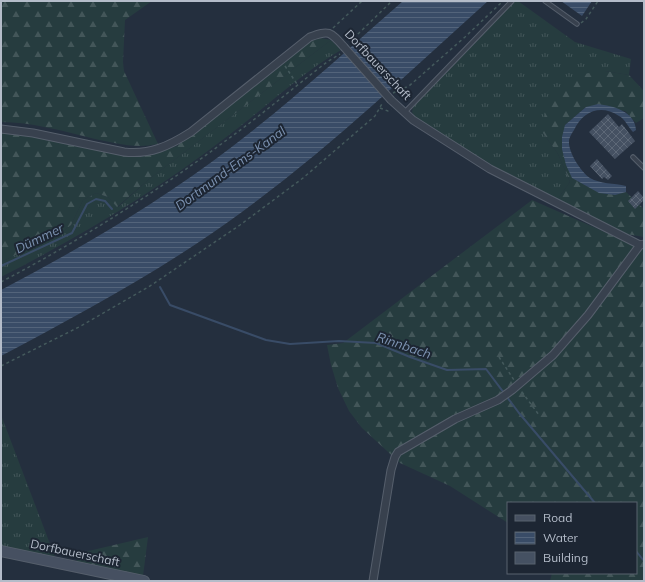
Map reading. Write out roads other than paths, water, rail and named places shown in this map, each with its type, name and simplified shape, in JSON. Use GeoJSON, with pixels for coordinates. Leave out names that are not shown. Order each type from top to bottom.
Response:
{"type":"FeatureCollection","features":[{"type":"Feature","properties":{"kind":"street","name":"Dorfbauerschaft"},"geometry":{"type":"LineString","coordinates":[[1,129],[33,133],[116,151],[133,153],[152,152],[164,148],[191,132],[310,37],[328,32],[334,36],[389,98],[404,113],[414,120],[490,170],[643,243]]}},
{"type":"Feature","properties":{"kind":"street"},"geometry":{"type":"LineString","coordinates":[[373,581],[391,470],[395,456],[455,419],[498,400],[553,355],[588,314],[643,243]]}},
{"type":"Feature","properties":{"kind":"street","name":"Dorfbauerschaft"},"geometry":{"type":"LineString","coordinates":[[1,551],[144,581]]}},
{"type":"Feature","properties":{"kind":"lane"},"geometry":{"type":"LineString","coordinates":[[404,113],[512,1]]}},
{"type":"Feature","properties":{"kind":"lane"},"geometry":{"type":"LineString","coordinates":[[545,1],[577,24]]}},
{"type":"Feature","properties":{"kind":"lane"},"geometry":{"type":"LineString","coordinates":[[634,157],[644,168]]}},
{"type":"Feature","properties":{"kind":"water","name":"Dortmund-Ems-Kanal"},"geometry":{"type":"Polygon","coordinates":[[[403,1],[488,1],[382,97],[310,159],[235,217],[149,274],[1,356],[1,290],[61,258],[120,223],[205,167],[277,111],[403,1]]]}},
{"type":"Feature","properties":{"kind":"water"},"geometry":{"type":"Polygon","coordinates":[[[561,1],[592,1],[582,16],[561,1]]]}},
{"type":"Feature","properties":{"kind":"water"},"geometry":{"type":"Polygon","coordinates":[[[598,104],[616,108],[627,114],[632,118],[636,130],[633,132],[623,119],[612,112],[606,110],[593,111],[582,118],[578,123],[570,137],[569,146],[576,161],[590,178],[626,186],[626,192],[615,195],[599,193],[572,178],[566,165],[562,149],[562,137],[565,125],[586,107],[598,104]]]}},
{"type":"Feature","properties":{"kind":"waterway","name":"Dümmer"},"geometry":{"type":"LineString","coordinates":[[1,266],[72,233],[87,204],[96,199],[105,201],[112,209]]}},
{"type":"Feature","properties":{"kind":"waterway","name":"Rinnbach"},"geometry":{"type":"LineString","coordinates":[[160,287],[170,305],[266,340],[290,344],[339,341],[376,343],[447,370],[486,369],[519,413],[594,502]]}},
{"type":"Feature","properties":{"kind":"waterway","name":"Rinnbach"},"geometry":{"type":"LineString","coordinates":[[637,552],[644,561]]}}]}
